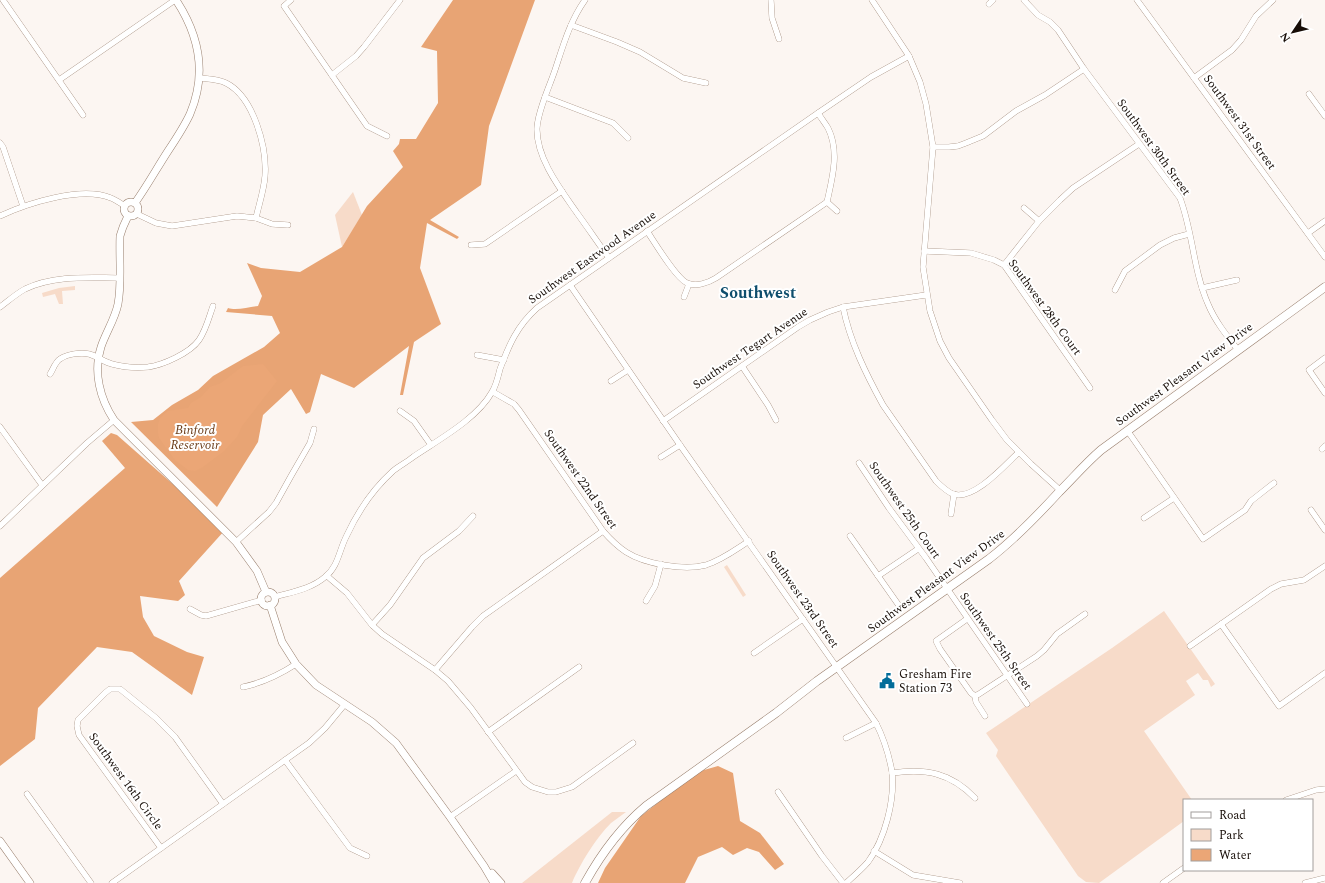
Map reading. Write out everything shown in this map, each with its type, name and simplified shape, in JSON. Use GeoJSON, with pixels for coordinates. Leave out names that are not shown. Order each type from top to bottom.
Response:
{"type":"FeatureCollection","features":[{"type":"Feature","properties":{"kind":"main road","name":"Southwest Pleasant View Drive"},"geometry":{"type":"LineString","coordinates":[[585,883],[608,848],[624,827],[638,813],[947,590],[1004,547],[1029,524],[1094,456],[1127,430],[1325,287]]}},
{"type":"Feature","properties":{"kind":"street"},"geometry":{"type":"LineString","coordinates":[[4,0],[83,115]]}},
{"type":"Feature","properties":{"kind":"street"},"geometry":{"type":"LineString","coordinates":[[59,80],[175,0],[189,20],[196,43],[199,63],[199,78],[194,103],[187,120],[135,203]]}},
{"type":"Feature","properties":{"kind":"street"},"geometry":{"type":"LineString","coordinates":[[291,0],[284,6],[367,126],[386,136]]}},
{"type":"Feature","properties":{"kind":"street"},"geometry":{"type":"LineString","coordinates":[[332,75],[356,56],[400,0]]}},
{"type":"Feature","properties":{"kind":"street"},"geometry":{"type":"LineString","coordinates":[[585,0],[571,25],[545,97],[539,117],[537,139],[543,157],[562,191],[609,258]]}},
{"type":"Feature","properties":{"kind":"street"},"geometry":{"type":"LineString","coordinates":[[771,0],[772,18],[779,39]]}},
{"type":"Feature","properties":{"kind":"street"},"geometry":{"type":"LineString","coordinates":[[872,0],[909,56],[920,82],[926,104],[933,147],[923,267],[926,295],[940,341],[949,358],[992,420],[1019,452],[1061,491]]}},
{"type":"Feature","properties":{"kind":"street","name":"Southwest 30th Street"},"geometry":{"type":"LineString","coordinates":[[1024,0],[1038,15],[1050,22],[1058,30],[1139,144],[1180,198],[1202,288],[1208,305],[1238,350]]}},
{"type":"Feature","properties":{"kind":"street","name":"Southwest 31st Street"},"geometry":{"type":"LineString","coordinates":[[1137,0],[1325,257]]}},
{"type":"Feature","properties":{"kind":"street"},"geometry":{"type":"LineString","coordinates":[[1194,78],[1232,50],[1241,40],[1256,16],[1273,0]]}},
{"type":"Feature","properties":{"kind":"street"},"geometry":{"type":"LineString","coordinates":[[571,25],[640,52],[683,78],[706,82]]}},
{"type":"Feature","properties":{"kind":"street","name":"Southwest Eastwood Avenue"},"geometry":{"type":"LineString","coordinates":[[327,576],[336,564],[345,540],[357,516],[381,483],[394,470],[468,420],[493,392],[509,346],[517,329],[522,322],[537,308],[871,77],[909,56]]}},
{"type":"Feature","properties":{"kind":"street"},"geometry":{"type":"LineString","coordinates":[[933,147],[958,146],[983,136],[1016,111],[1045,95],[1084,68]]}},
{"type":"Feature","properties":{"kind":"street"},"geometry":{"type":"LineString","coordinates":[[199,78],[225,83],[234,88],[240,94],[256,123],[263,143],[266,163],[264,184],[256,218]]}},
{"type":"Feature","properties":{"kind":"street"},"geometry":{"type":"LineString","coordinates":[[1309,94],[1325,116]]}},
{"type":"Feature","properties":{"kind":"street"},"geometry":{"type":"LineString","coordinates":[[545,97],[613,123],[628,138]]}},
{"type":"Feature","properties":{"kind":"street"},"geometry":{"type":"LineString","coordinates":[[647,231],[681,279],[689,284],[701,284],[716,278],[827,202],[834,154],[828,128],[818,113]]}},
{"type":"Feature","properties":{"kind":"street"},"geometry":{"type":"LineString","coordinates":[[0,143],[3,147],[24,206]]}},
{"type":"Feature","properties":{"kind":"street"},"geometry":{"type":"LineString","coordinates":[[1004,265],[1039,221],[1073,188],[1139,144]]}},
{"type":"Feature","properties":{"kind":"street"},"geometry":{"type":"LineString","coordinates":[[471,245],[485,244],[562,191]]}},
{"type":"Feature","properties":{"kind":"street"},"geometry":{"type":"LineString","coordinates":[[0,216],[24,206],[60,197],[82,194],[92,194],[111,198],[125,206]]}},
{"type":"Feature","properties":{"kind":"street"},"geometry":{"type":"LineString","coordinates":[[135,203],[129,202],[125,206],[124,211],[128,216],[133,217],[137,214]]}},
{"type":"Feature","properties":{"kind":"street"},"geometry":{"type":"LineString","coordinates":[[827,202],[837,211]]}},
{"type":"Feature","properties":{"kind":"street"},"geometry":{"type":"LineString","coordinates":[[135,203],[138,208],[137,214]]}},
{"type":"Feature","properties":{"kind":"street"},"geometry":{"type":"LineString","coordinates":[[1024,208],[1039,221]]}},
{"type":"Feature","properties":{"kind":"street"},"geometry":{"type":"LineString","coordinates":[[137,214],[156,223],[172,226],[228,216],[256,218],[272,224],[288,225]]}},
{"type":"Feature","properties":{"kind":"street"},"geometry":{"type":"LineString","coordinates":[[128,216],[122,227],[120,236],[120,278],[117,310],[101,348],[99,358],[98,371],[100,390],[104,404],[114,420],[236,542],[257,571],[266,592]]}},
{"type":"Feature","properties":{"kind":"street"},"geometry":{"type":"LineString","coordinates":[[1308,234],[1325,221]]}},
{"type":"Feature","properties":{"kind":"street"},"geometry":{"type":"LineString","coordinates":[[1115,290],[1125,271],[1160,245],[1174,238],[1189,234]]}},
{"type":"Feature","properties":{"kind":"street","name":"Southwest 28th Court"},"geometry":{"type":"LineString","coordinates":[[924,251],[971,254],[994,260],[1004,265],[1090,388]]}},
{"type":"Feature","properties":{"kind":"street"},"geometry":{"type":"LineString","coordinates":[[0,307],[24,290],[45,282],[71,277],[120,278]]}},
{"type":"Feature","properties":{"kind":"street"},"geometry":{"type":"LineString","coordinates":[[1202,288],[1237,280]]}},
{"type":"Feature","properties":{"kind":"street"},"geometry":{"type":"LineString","coordinates":[[684,297],[689,284]]}},
{"type":"Feature","properties":{"kind":"street","name":"Southwest 23rd Street"},"geometry":{"type":"LineString","coordinates":[[570,285],[663,421],[876,723],[886,747],[892,773],[892,793],[888,815],[882,836],[868,861],[860,871],[846,883]]}},
{"type":"Feature","properties":{"kind":"street","name":"Southwest Tegart Avenue"},"geometry":{"type":"LineString","coordinates":[[663,421],[810,320],[843,307],[926,295]]}},
{"type":"Feature","properties":{"kind":"street"},"geometry":{"type":"LineString","coordinates":[[50,374],[58,360],[69,355],[88,354],[112,364],[142,367],[153,366],[182,354],[189,350],[198,340],[203,332],[213,306]]}},
{"type":"Feature","properties":{"kind":"street"},"geometry":{"type":"LineString","coordinates":[[843,307],[846,324],[851,338],[866,373],[883,405],[936,481],[942,487],[954,494],[970,493],[979,488],[1019,452]]}},
{"type":"Feature","properties":{"kind":"street"},"geometry":{"type":"LineString","coordinates":[[476,355],[504,360]]}},
{"type":"Feature","properties":{"kind":"street"},"geometry":{"type":"LineString","coordinates":[[1325,358],[1309,370],[1325,393]]}},
{"type":"Feature","properties":{"kind":"street"},"geometry":{"type":"LineString","coordinates":[[742,366],[768,405],[776,420]]}},
{"type":"Feature","properties":{"kind":"street"},"geometry":{"type":"LineString","coordinates":[[611,381],[628,370]]}},
{"type":"Feature","properties":{"kind":"street","name":"Southwest 22nd Street"},"geometry":{"type":"LineString","coordinates":[[493,392],[514,404],[519,410],[603,531],[612,542],[626,552],[643,559],[662,564],[689,567],[705,565],[719,560],[748,541]]}},
{"type":"Feature","properties":{"kind":"street"},"geometry":{"type":"LineString","coordinates":[[400,411],[414,421],[431,445]]}},
{"type":"Feature","properties":{"kind":"street"},"geometry":{"type":"LineString","coordinates":[[0,526],[87,443],[114,420]]}},
{"type":"Feature","properties":{"kind":"street"},"geometry":{"type":"LineString","coordinates":[[0,427],[42,485]]}},
{"type":"Feature","properties":{"kind":"street"},"geometry":{"type":"LineString","coordinates":[[236,542],[269,512],[276,503],[310,443],[314,429]]}},
{"type":"Feature","properties":{"kind":"street"},"geometry":{"type":"LineString","coordinates":[[1127,430],[1203,539],[1245,510],[1251,501],[1274,483]]}},
{"type":"Feature","properties":{"kind":"street"},"geometry":{"type":"LineString","coordinates":[[661,457],[680,445]]}},
{"type":"Feature","properties":{"kind":"street","name":"Southwest 25th Court"},"geometry":{"type":"LineString","coordinates":[[859,463],[947,590]]}},
{"type":"Feature","properties":{"kind":"street"},"geometry":{"type":"LineString","coordinates":[[951,514],[954,494]]}},
{"type":"Feature","properties":{"kind":"street"},"geometry":{"type":"LineString","coordinates":[[1144,518],[1174,498]]}},
{"type":"Feature","properties":{"kind":"street"},"geometry":{"type":"LineString","coordinates":[[1311,510],[1325,530]]}},
{"type":"Feature","properties":{"kind":"street"},"geometry":{"type":"LineString","coordinates":[[372,625],[390,605],[423,558],[459,531],[473,516]]}},
{"type":"Feature","properties":{"kind":"street"},"geometry":{"type":"LineString","coordinates":[[435,670],[483,616],[603,531]]}},
{"type":"Feature","properties":{"kind":"street"},"geometry":{"type":"LineString","coordinates":[[850,536],[900,607]]}},
{"type":"Feature","properties":{"kind":"street"},"geometry":{"type":"LineString","coordinates":[[878,576],[918,549]]}},
{"type":"Feature","properties":{"kind":"street"},"geometry":{"type":"LineString","coordinates":[[646,600],[655,586],[662,564]]}},
{"type":"Feature","properties":{"kind":"street"},"geometry":{"type":"LineString","coordinates":[[1190,646],[1281,584],[1304,580],[1325,566]]}},
{"type":"Feature","properties":{"kind":"street"},"geometry":{"type":"LineString","coordinates":[[275,597],[316,584],[327,576],[347,593],[372,625],[382,634],[435,670],[448,681],[461,696],[525,782],[540,790],[556,792],[572,787],[632,743]]}},
{"type":"Feature","properties":{"kind":"street","name":"Southwest 25th Street"},"geometry":{"type":"LineString","coordinates":[[947,590],[1027,704]]}},
{"type":"Feature","properties":{"kind":"street"},"geometry":{"type":"LineString","coordinates":[[266,592],[272,593],[275,597]]}},
{"type":"Feature","properties":{"kind":"street"},"geometry":{"type":"LineString","coordinates":[[262,600],[262,595],[266,592]]}},
{"type":"Feature","properties":{"kind":"street"},"geometry":{"type":"LineString","coordinates":[[270,605],[273,603],[275,597]]}},
{"type":"Feature","properties":{"kind":"street"},"geometry":{"type":"LineString","coordinates":[[262,600],[265,604],[270,605]]}},
{"type":"Feature","properties":{"kind":"street"},"geometry":{"type":"LineString","coordinates":[[190,609],[206,616],[262,600]]}},
{"type":"Feature","properties":{"kind":"street"},"geometry":{"type":"LineString","coordinates":[[270,605],[282,642],[296,664],[316,685],[380,728],[396,743],[450,817],[494,883]]}},
{"type":"Feature","properties":{"kind":"street"},"geometry":{"type":"LineString","coordinates":[[975,696],[1037,656],[1044,650],[1053,638],[1085,614]]}},
{"type":"Feature","properties":{"kind":"street"},"geometry":{"type":"LineString","coordinates":[[754,653],[803,619]]}},
{"type":"Feature","properties":{"kind":"street"},"geometry":{"type":"LineString","coordinates":[[967,619],[936,641],[971,693],[975,696],[976,702],[985,716]]}},
{"type":"Feature","properties":{"kind":"street"},"geometry":{"type":"LineString","coordinates":[[1221,624],[1279,706],[1325,673]]}},
{"type":"Feature","properties":{"kind":"street"},"geometry":{"type":"LineString","coordinates":[[243,687],[256,684],[276,676],[296,664]]}},
{"type":"Feature","properties":{"kind":"street"},"geometry":{"type":"LineString","coordinates":[[488,732],[579,666]]}},
{"type":"Feature","properties":{"kind":"street","name":"Southwest 16th Circle"},"geometry":{"type":"LineString","coordinates":[[161,848],[79,735],[77,726],[78,720],[105,692],[110,689],[120,689],[156,718],[175,737],[222,804]]}},
{"type":"Feature","properties":{"kind":"street"},"geometry":{"type":"LineString","coordinates":[[112,883],[318,736],[345,704]]}},
{"type":"Feature","properties":{"kind":"street"},"geometry":{"type":"LineString","coordinates":[[846,738],[876,723]]}},
{"type":"Feature","properties":{"kind":"street"},"geometry":{"type":"LineString","coordinates":[[285,760],[350,848],[367,856]]}},
{"type":"Feature","properties":{"kind":"street"},"geometry":{"type":"LineString","coordinates":[[450,817],[516,771]]}},
{"type":"Feature","properties":{"kind":"street"},"geometry":{"type":"LineString","coordinates":[[892,773],[918,771],[931,773],[951,779],[965,787],[976,798]]}},
{"type":"Feature","properties":{"kind":"street"},"geometry":{"type":"LineString","coordinates":[[1289,799],[1325,789]]}},
{"type":"Feature","properties":{"kind":"street"},"geometry":{"type":"LineString","coordinates":[[778,792],[822,856],[843,883]]}},
{"type":"Feature","properties":{"kind":"street"},"geometry":{"type":"LineString","coordinates":[[27,794],[90,883]]}},
{"type":"Feature","properties":{"kind":"street"},"geometry":{"type":"LineString","coordinates":[[0,841],[30,883]]}},
{"type":"Feature","properties":{"kind":"street"},"geometry":{"type":"LineString","coordinates":[[874,851],[919,877],[960,883]]}},
{"type":"Feature","properties":{"kind":"street"},"geometry":{"type":"LineString","coordinates":[[484,866],[501,883]]}},
{"type":"Feature","properties":{"kind":"street"},"geometry":{"type":"LineString","coordinates":[[1163,883],[1183,869]]}},
{"type":"Feature","properties":{"kind":"street"},"geometry":{"type":"LineString","coordinates":[[1305,883],[1325,878]]}},
{"type":"Feature","properties":{"kind":"green space"},"geometry":{"type":"Polygon","coordinates":[[[353,192],[362,215],[342,247],[335,215],[353,192]]]}},
{"type":"Feature","properties":{"kind":"green space"},"geometry":{"type":"Polygon","coordinates":[[[75,286],[75,290],[62,291],[63,304],[59,304],[55,294],[43,297],[42,293],[59,288],[75,286]]]}},
{"type":"Feature","properties":{"kind":"green space"},"geometry":{"type":"Polygon","coordinates":[[[727,565],[746,595],[743,597],[724,567],[727,565]]]}},
{"type":"Feature","properties":{"kind":"green space"},"geometry":{"type":"Polygon","coordinates":[[[1164,611],[1215,684],[1211,687],[1208,680],[1203,680],[1198,673],[1186,681],[1195,695],[1144,731],[1191,799],[1183,799],[1183,822],[1099,883],[1086,882],[1078,876],[996,756],[998,750],[986,733],[1164,611]]]}},
{"type":"Feature","properties":{"kind":"green space"},"geometry":{"type":"Polygon","coordinates":[[[612,812],[626,812],[611,823],[600,836],[579,868],[572,883],[522,883],[612,812]]]}},
{"type":"Feature","properties":{"kind":"shaded area"},"geometry":{"type":"Polygon","coordinates":[[[453,0],[535,0],[489,126],[481,185],[430,220],[459,237],[457,239],[427,223],[420,268],[441,324],[414,342],[403,395],[400,395],[409,346],[354,388],[321,374],[310,412],[306,414],[291,389],[263,415],[258,442],[217,507],[131,422],[153,420],[172,405],[198,390],[213,376],[264,347],[280,333],[272,316],[226,312],[228,308],[239,309],[258,306],[262,296],[247,263],[261,268],[300,272],[342,247],[367,206],[403,167],[393,151],[399,144],[400,139],[416,139],[438,103],[437,51],[421,47],[453,0]]]}},
{"type":"Feature","properties":{"kind":"shaded area"},"geometry":{"type":"Polygon","coordinates":[[[111,433],[117,435],[225,530],[179,581],[185,595],[178,601],[140,596],[143,617],[154,636],[187,652],[204,657],[192,695],[132,652],[97,647],[38,708],[35,739],[0,766],[0,578],[125,468],[102,441],[111,433]]]}},
{"type":"Feature","properties":{"kind":"shaded area"},"geometry":{"type":"Polygon","coordinates":[[[718,766],[733,773],[740,821],[760,833],[784,864],[775,870],[759,852],[747,848],[733,855],[722,847],[698,857],[685,883],[598,883],[605,868],[641,816],[697,772],[718,766]]]}},
{"type":"Feature","properties":{"kind":"water","name":"Binford Reservoir"},"geometry":{"type":"Polygon","coordinates":[[[263,364],[277,381],[242,426],[237,437],[224,451],[203,467],[195,471],[188,470],[175,460],[159,438],[158,424],[160,418],[168,411],[188,408],[191,403],[201,397],[210,387],[221,383],[243,366],[263,364]]]}},
{"type":"Feature","properties":{"kind":"place","name":"Gresham Fire Station 73"},"geometry":{"type":"Point","coordinates":[887,681]}},
{"type":"Feature","properties":{"kind":"district","name":"Southwest"},"geometry":{"type":"Point","coordinates":[758,292]}}]}
